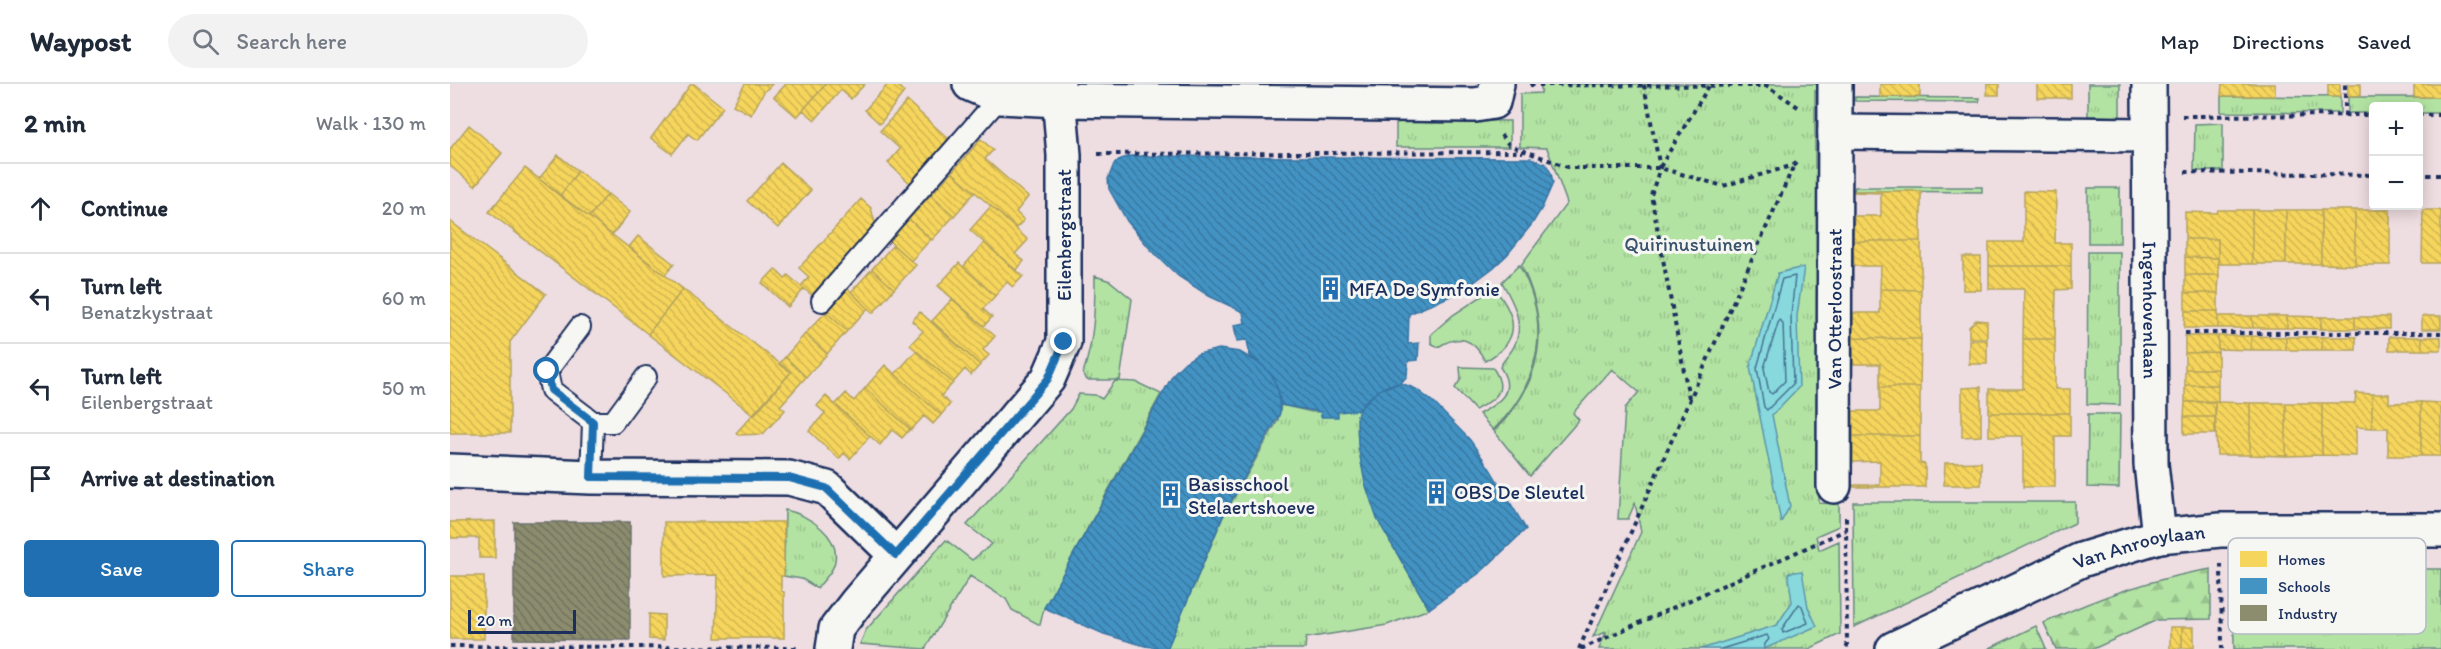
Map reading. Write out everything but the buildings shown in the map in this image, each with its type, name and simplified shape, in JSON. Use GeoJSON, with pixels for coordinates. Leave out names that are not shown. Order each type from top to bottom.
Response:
{"type":"FeatureCollection","features":[{"type":"Feature","properties":{"kind":"street"},"geometry":{"type":"LineString","coordinates":[[969,84],[1000,97],[1058,92],[1490,91]]}},
{"type":"Feature","properties":{"kind":"street","name":"Van Otterloostraat"},"geometry":{"type":"LineString","coordinates":[[1834,486],[1835,84]]}},
{"type":"Feature","properties":{"kind":"street","name":"Eilenbergstraat"},"geometry":{"type":"LineString","coordinates":[[833,648],[836,629],[896,555],[1048,379],[1064,342],[1064,155],[1058,92]]}},
{"type":"Feature","properties":{"kind":"street"},"geometry":{"type":"LineString","coordinates":[[1835,132],[2148,111]]}},
{"type":"Feature","properties":{"kind":"street","name":"Ingenhovenlaan"},"geometry":{"type":"LineString","coordinates":[[2148,111],[2151,464],[2159,536]]}},
{"type":"Feature","properties":{"kind":"street"},"geometry":{"type":"LineString","coordinates":[[450,471],[591,477],[789,478],[826,488],[896,555]]}},
{"type":"Feature","properties":{"kind":"street","name":"Van Anrooylaan"},"geometry":{"type":"LineString","coordinates":[[1893,649],[2081,560],[2159,536],[2220,530],[2441,530]]}},
{"type":"Feature","properties":{"kind":"lane"},"geometry":{"type":"LineString","coordinates":[[822,302],[1000,97]]}},
{"type":"Feature","properties":{"kind":"lane"},"geometry":{"type":"LineString","coordinates":[[580,327],[547,371],[551,390],[593,422],[613,422],[646,377]]}},
{"type":"Feature","properties":{"kind":"lane"},"geometry":{"type":"LineString","coordinates":[[591,477],[593,422]]}},
{"type":"Feature","properties":{"kind":"path"},"geometry":{"type":"LineString","coordinates":[[2345,84],[2345,116]]}},
{"type":"Feature","properties":{"kind":"path"},"geometry":{"type":"LineString","coordinates":[[1644,85],[1660,168]]}},
{"type":"Feature","properties":{"kind":"path"},"geometry":{"type":"LineString","coordinates":[[1644,85],[1767,85],[1835,132],[1794,165],[1723,186],[1660,168],[1570,168],[1526,152],[1509,145],[1490,91],[1644,85]]}},
{"type":"Feature","properties":{"kind":"path"},"geometry":{"type":"LineString","coordinates":[[1689,400],[1651,195],[1660,168],[1709,85]]}},
{"type":"Feature","properties":{"kind":"path"},"geometry":{"type":"LineString","coordinates":[[2148,111],[2369,116]]}},
{"type":"Feature","properties":{"kind":"path"},"geometry":{"type":"LineString","coordinates":[[2423,115],[2441,115]]}},
{"type":"Feature","properties":{"kind":"path"},"geometry":{"type":"LineString","coordinates":[[1064,155],[1319,151],[1526,152]]}},
{"type":"Feature","properties":{"kind":"path"},"geometry":{"type":"LineString","coordinates":[[1580,649],[1794,165]]}},
{"type":"Feature","properties":{"kind":"path"},"geometry":{"type":"LineString","coordinates":[[2148,172],[2369,175]]}},
{"type":"Feature","properties":{"kind":"path"},"geometry":{"type":"LineString","coordinates":[[2423,175],[2441,175]]}},
{"type":"Feature","properties":{"kind":"path"},"geometry":{"type":"LineString","coordinates":[[2149,333],[2441,333]]}},
{"type":"Feature","properties":{"kind":"path"},"geometry":{"type":"LineString","coordinates":[[1834,486],[1845,496],[1847,649]]}},
{"type":"Feature","properties":{"kind":"path"},"geometry":{"type":"LineString","coordinates":[[1580,649],[1846,530]]}},
{"type":"Feature","properties":{"kind":"path"},"geometry":{"type":"LineString","coordinates":[[2220,530],[2222,649]]}},
{"type":"Feature","properties":{"kind":"path"},"geometry":{"type":"LineString","coordinates":[[450,646],[477,648],[833,648]]}},
{"type":"Feature","properties":{"kind":"green space","name":"Quirinustuinen"},"geometry":{"type":"Polygon","coordinates":[[[1541,84],[1819,84],[1819,93],[1815,91],[1815,168],[1818,168],[1818,183],[1821,184],[1818,338],[1819,503],[1839,504],[1839,526],[1816,536],[1819,550],[1839,541],[1840,634],[1809,649],[1599,649],[1606,632],[1593,637],[1641,532],[1635,503],[1628,519],[1618,519],[1625,408],[1639,392],[1612,369],[1573,413],[1579,420],[1530,476],[1494,431],[1511,413],[1524,393],[1538,353],[1539,331],[1536,309],[1531,287],[1521,265],[1567,203],[1547,148],[1520,147],[1520,94],[1541,93],[1541,84]]]}},
{"type":"Feature","properties":{"kind":"green space"},"geometry":{"type":"Polygon","coordinates":[[[2088,84],[2120,84],[2120,117],[2088,116],[2088,84]]]}},
{"type":"Feature","properties":{"kind":"green space"},"geometry":{"type":"Polygon","coordinates":[[[2221,96],[2340,97],[2340,113],[2221,112],[2221,96]]]}},
{"type":"Feature","properties":{"kind":"green space"},"geometry":{"type":"Polygon","coordinates":[[[1855,97],[1980,98],[1979,102],[1855,101],[1855,97]]]}},
{"type":"Feature","properties":{"kind":"green space"},"geometry":{"type":"Polygon","coordinates":[[[2348,97],[2441,97],[2441,113],[2423,113],[2423,102],[2369,102],[2369,113],[2348,113],[2348,97]]]}},
{"type":"Feature","properties":{"kind":"green space"},"geometry":{"type":"Polygon","coordinates":[[[1393,120],[1510,121],[1510,147],[1396,147],[1396,123],[1393,120]]]}},
{"type":"Feature","properties":{"kind":"green space"},"geometry":{"type":"Polygon","coordinates":[[[2223,123],[2223,171],[2194,171],[2195,124],[2223,123]]]}},
{"type":"Feature","properties":{"kind":"green space"},"geometry":{"type":"Polygon","coordinates":[[[1855,187],[1982,187],[1982,192],[1854,191],[1855,187]]]}},
{"type":"Feature","properties":{"kind":"green space"},"geometry":{"type":"Polygon","coordinates":[[[2088,188],[2120,188],[2120,243],[2088,243],[2088,188]]]}},
{"type":"Feature","properties":{"kind":"green space"},"geometry":{"type":"Polygon","coordinates":[[[2088,252],[2120,252],[2120,405],[2087,404],[2088,252]]]}},
{"type":"Feature","properties":{"kind":"green space"},"geometry":{"type":"Polygon","coordinates":[[[1519,265],[1536,309],[1538,331],[1536,352],[1531,373],[1522,393],[1493,430],[1479,414],[1499,401],[1506,390],[1507,383],[1500,367],[1514,347],[1519,328],[1516,312],[1502,282],[1519,265]]]}},
{"type":"Feature","properties":{"kind":"green space"},"geometry":{"type":"Polygon","coordinates":[[[1095,276],[1110,281],[1132,299],[1120,380],[1087,380],[1083,373],[1090,349],[1093,325],[1095,276]]]}},
{"type":"Feature","properties":{"kind":"green space"},"geometry":{"type":"Polygon","coordinates":[[[1494,288],[1508,309],[1512,328],[1510,337],[1497,353],[1485,361],[1476,348],[1466,340],[1453,340],[1438,347],[1431,343],[1431,334],[1453,315],[1494,288]]]}},
{"type":"Feature","properties":{"kind":"green space"},"geometry":{"type":"Polygon","coordinates":[[[1460,367],[1493,368],[1500,383],[1498,394],[1475,410],[1455,388],[1461,379],[1460,367]]]}},
{"type":"Feature","properties":{"kind":"green space"},"geometry":{"type":"Polygon","coordinates":[[[1115,381],[1136,382],[1161,394],[1044,608],[1040,625],[1012,610],[1006,599],[970,576],[925,649],[860,644],[866,630],[946,540],[972,560],[992,544],[967,525],[1071,409],[1079,394],[1095,395],[1102,399],[1115,381]]]}},
{"type":"Feature","properties":{"kind":"green space"},"geometry":{"type":"Polygon","coordinates":[[[1281,405],[1312,412],[1359,410],[1358,437],[1362,469],[1368,490],[1385,531],[1429,609],[1387,625],[1306,638],[1305,649],[1167,649],[1223,517],[1278,420],[1281,405]]]}},
{"type":"Feature","properties":{"kind":"green space"},"geometry":{"type":"Polygon","coordinates":[[[2088,414],[2120,414],[2119,488],[2087,487],[2088,414]]]}},
{"type":"Feature","properties":{"kind":"green space"},"geometry":{"type":"Polygon","coordinates":[[[1853,502],[2075,502],[2075,523],[1854,627],[1853,502]]]}},
{"type":"Feature","properties":{"kind":"green space"},"geometry":{"type":"Polygon","coordinates":[[[785,510],[804,516],[822,528],[833,545],[834,565],[817,588],[802,579],[784,576],[785,510]]]}},
{"type":"Feature","properties":{"kind":"green space"},"geometry":{"type":"Polygon","coordinates":[[[2211,569],[2211,619],[2157,620],[2093,649],[2056,649],[2044,623],[2125,590],[2211,569]]]}},
{"type":"Feature","properties":{"kind":"green space"},"geometry":{"type":"Polygon","coordinates":[[[2426,569],[2441,569],[2441,649],[2234,649],[2234,634],[2426,634],[2426,569]]]}},
{"type":"Feature","properties":{"kind":"green space"},"geometry":{"type":"Polygon","coordinates":[[[2036,626],[2046,649],[1988,649],[1992,647],[2036,626]]]}},
{"type":"Feature","properties":{"kind":"water"},"geometry":{"type":"Polygon","coordinates":[[[1804,267],[1797,316],[1799,387],[1772,415],[1790,506],[1781,522],[1750,367],[1778,273],[1804,267]]]}},
{"type":"Feature","properties":{"kind":"water"},"geometry":{"type":"Polygon","coordinates":[[[1802,571],[1808,607],[1817,626],[1764,649],[1701,649],[1777,625],[1792,602],[1788,573],[1802,571]]]}},
{"type":"Feature","properties":{"kind":"place","name":"MFA De Symfonie"},"geometry":{"type":"Point","coordinates":[1331,289]}},
{"type":"Feature","properties":{"kind":"place","name":"OBS De Sleutel"},"geometry":{"type":"Point","coordinates":[1436,492]}},
{"type":"Feature","properties":{"kind":"place","name":"Basisschool Stelaertshoeve"},"geometry":{"type":"Point","coordinates":[1170,495]}},
{"type":"Feature","properties":{"kind":"route"},"geometry":{"type":"LineString","coordinates":[[547,371],[551,390],[593,422],[591,477],[789,478],[826,488],[849,507],[896,555],[1048,379],[1064,342]]}}]}
